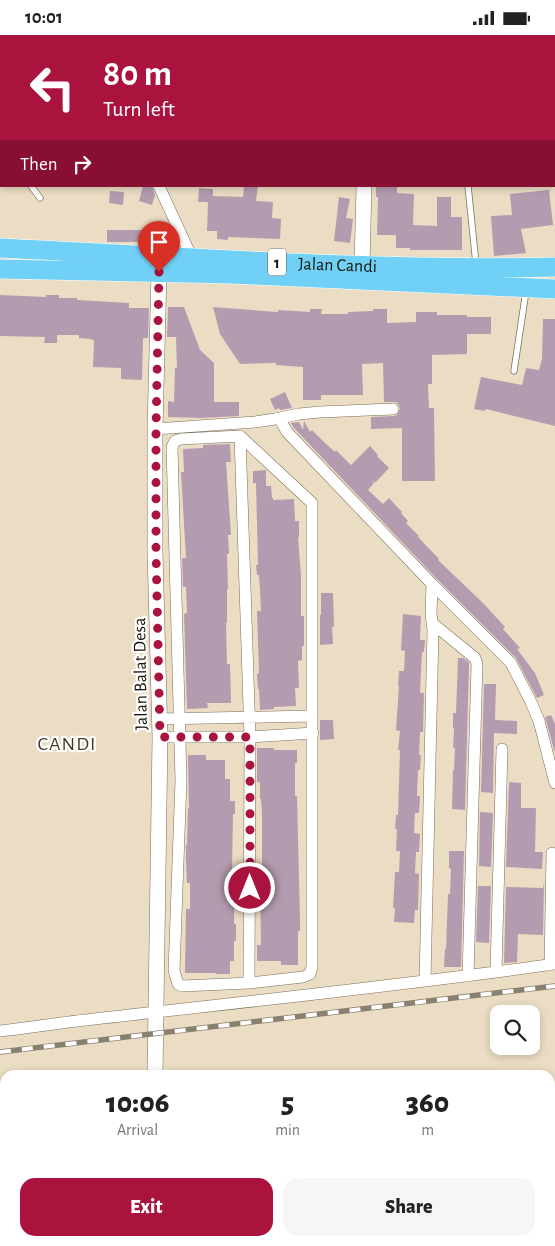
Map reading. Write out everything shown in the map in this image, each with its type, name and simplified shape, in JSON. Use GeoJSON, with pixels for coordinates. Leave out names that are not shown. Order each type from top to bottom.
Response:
{"type":"FeatureCollection","features":[{"type":"Feature","properties":{"kind":"highway","name":"Jalan Candi"},"geometry":{"type":"LineString","coordinates":[[0,248],[192,258],[476,269],[555,267]]}},
{"type":"Feature","properties":{"kind":"highway","name":"Jalan Candi"},"geometry":{"type":"LineString","coordinates":[[0,269],[231,274],[555,289]]}},
{"type":"Feature","properties":{"kind":"street"},"geometry":{"type":"LineString","coordinates":[[159,187],[192,258]]}},
{"type":"Feature","properties":{"kind":"street"},"geometry":{"type":"LineString","coordinates":[[362,265],[364,187]]}},
{"type":"Feature","properties":{"kind":"street","name":"Jalan Balat Desa"},"geometry":{"type":"LineString","coordinates":[[155,1070],[160,737],[156,552],[159,272]]}},
{"type":"Feature","properties":{"kind":"street"},"geometry":{"type":"LineString","coordinates":[[156,429],[255,422],[299,414],[392,409]]}},
{"type":"Feature","properties":{"kind":"street"},"geometry":{"type":"LineString","coordinates":[[277,419],[431,590],[511,663],[539,721],[555,783]]}},
{"type":"Feature","properties":{"kind":"street"},"geometry":{"type":"LineString","coordinates":[[240,436],[250,737],[249,983]]}},
{"type":"Feature","properties":{"kind":"street"},"geometry":{"type":"LineString","coordinates":[[240,436],[312,503],[312,716],[312,970],[310,974],[303,977],[249,983],[182,986],[178,984],[174,971],[181,780],[172,447],[175,441],[181,439],[240,436]]}},
{"type":"Feature","properties":{"kind":"street"},"geometry":{"type":"LineString","coordinates":[[425,981],[431,590]]}},
{"type":"Feature","properties":{"kind":"street"},"geometry":{"type":"LineString","coordinates":[[432,618],[475,658],[477,665],[468,976]]}},
{"type":"Feature","properties":{"kind":"street"},"geometry":{"type":"LineString","coordinates":[[160,719],[312,716]]}},
{"type":"Feature","properties":{"kind":"street"},"geometry":{"type":"LineString","coordinates":[[160,737],[250,737],[313,733]]}},
{"type":"Feature","properties":{"kind":"street"},"geometry":{"type":"LineString","coordinates":[[496,971],[502,749]]}},
{"type":"Feature","properties":{"kind":"street"},"geometry":{"type":"LineString","coordinates":[[0,1031],[468,976],[552,964],[552,853]]}},
{"type":"Feature","properties":{"kind":"lane"},"geometry":{"type":"LineString","coordinates":[[33,187],[40,198]]}},
{"type":"Feature","properties":{"kind":"lane"},"geometry":{"type":"LineString","coordinates":[[468,187],[476,269]]}},
{"type":"Feature","properties":{"kind":"lane"},"geometry":{"type":"LineString","coordinates":[[514,371],[526,288]]}},
{"type":"Feature","properties":{"kind":"building"},"geometry":{"type":"Polygon","coordinates":[[[143,187],[152,187],[155,195],[152,205],[139,201],[143,187]]]}},
{"type":"Feature","properties":{"kind":"building"},"geometry":{"type":"Polygon","coordinates":[[[244,187],[258,187],[256,201],[273,202],[272,218],[281,219],[280,239],[228,237],[228,240],[217,239],[217,231],[207,231],[208,202],[198,202],[199,188],[213,189],[213,196],[243,197],[244,187]]]}},
{"type":"Feature","properties":{"kind":"building"},"geometry":{"type":"Polygon","coordinates":[[[376,187],[397,187],[397,193],[414,194],[413,225],[437,226],[437,197],[451,197],[451,217],[462,217],[462,250],[410,250],[410,248],[396,248],[396,235],[377,235],[378,197],[376,197],[376,187]]]}},
{"type":"Feature","properties":{"kind":"building"},"geometry":{"type":"Polygon","coordinates":[[[549,190],[553,225],[521,229],[526,253],[494,256],[491,216],[512,215],[510,194],[549,190]]]}},
{"type":"Feature","properties":{"kind":"building"},"geometry":{"type":"Polygon","coordinates":[[[110,191],[124,192],[123,205],[109,203],[110,191]]]}},
{"type":"Feature","properties":{"kind":"building"},"geometry":{"type":"Polygon","coordinates":[[[339,197],[350,199],[346,218],[353,219],[350,243],[334,241],[339,197]]]}},
{"type":"Feature","properties":{"kind":"building"},"geometry":{"type":"Polygon","coordinates":[[[107,230],[153,230],[153,242],[107,242],[107,230]]]}},
{"type":"Feature","properties":{"kind":"building"},"geometry":{"type":"Polygon","coordinates":[[[0,295],[46,297],[46,295],[59,295],[59,298],[129,303],[129,308],[149,308],[148,338],[143,338],[142,380],[121,379],[121,368],[93,367],[94,340],[92,339],[79,338],[79,335],[57,335],[57,343],[44,343],[45,337],[0,336],[0,295]]]}},
{"type":"Feature","properties":{"kind":"building"},"geometry":{"type":"Polygon","coordinates":[[[168,307],[184,307],[200,350],[214,363],[214,402],[239,402],[239,416],[168,417],[168,401],[174,402],[175,368],[177,368],[176,337],[167,337],[168,307]]]}},
{"type":"Feature","properties":{"kind":"building"},"geometry":{"type":"Polygon","coordinates":[[[213,307],[278,312],[278,310],[310,312],[310,309],[322,309],[321,314],[348,314],[348,312],[387,309],[387,323],[416,322],[416,312],[437,312],[437,315],[467,315],[467,317],[491,317],[491,334],[467,334],[467,354],[432,355],[432,384],[428,384],[429,408],[434,408],[435,481],[402,481],[402,428],[371,429],[371,417],[394,416],[397,415],[400,409],[396,402],[384,402],[383,363],[362,364],[363,395],[321,395],[321,400],[303,400],[303,367],[276,365],[276,363],[240,364],[220,334],[213,307]]]}},
{"type":"Feature","properties":{"kind":"building"},"geometry":{"type":"Polygon","coordinates":[[[543,319],[555,319],[555,426],[486,409],[485,411],[474,409],[481,377],[522,385],[526,368],[539,370],[542,359],[543,319]]]}},
{"type":"Feature","properties":{"kind":"building"},"geometry":{"type":"Polygon","coordinates":[[[285,392],[292,408],[280,410],[279,408],[275,410],[270,399],[285,392]]]}},
{"type":"Feature","properties":{"kind":"building"},"geometry":{"type":"Polygon","coordinates":[[[304,421],[310,432],[312,430],[351,465],[370,446],[378,455],[389,468],[376,482],[372,482],[374,483],[368,490],[383,504],[389,498],[402,512],[408,521],[406,523],[438,560],[505,627],[503,629],[520,648],[517,649],[535,673],[544,695],[537,698],[516,658],[437,579],[291,423],[299,422],[303,430],[304,421]]]}},
{"type":"Feature","properties":{"kind":"building"},"geometry":{"type":"Polygon","coordinates":[[[230,444],[231,462],[226,462],[231,535],[228,535],[226,623],[227,664],[230,664],[231,703],[207,703],[208,708],[187,709],[184,614],[187,613],[186,587],[183,587],[182,558],[186,558],[181,472],[184,472],[183,449],[203,448],[203,445],[230,444]]]}},
{"type":"Feature","properties":{"kind":"building"},"geometry":{"type":"Polygon","coordinates":[[[266,470],[266,486],[271,486],[273,500],[294,499],[295,521],[299,521],[301,616],[304,616],[304,646],[302,646],[302,660],[298,661],[299,688],[295,688],[296,706],[260,710],[257,674],[259,673],[257,611],[261,611],[259,575],[257,575],[256,565],[258,565],[256,483],[253,483],[253,471],[266,470]]]}},
{"type":"Feature","properties":{"kind":"building"},"geometry":{"type":"Polygon","coordinates":[[[321,593],[333,593],[333,644],[320,645],[321,593]]]}},
{"type":"Feature","properties":{"kind":"building"},"geometry":{"type":"Polygon","coordinates":[[[403,614],[421,616],[420,640],[425,640],[424,652],[422,652],[420,693],[424,693],[423,732],[420,732],[419,755],[421,755],[420,770],[418,770],[417,796],[420,796],[419,813],[415,813],[414,833],[420,834],[419,852],[416,852],[415,873],[419,874],[418,910],[415,910],[414,923],[394,922],[395,908],[393,908],[395,872],[399,872],[400,851],[396,851],[397,829],[395,829],[396,815],[398,815],[400,750],[398,750],[400,731],[396,730],[399,671],[404,671],[405,651],[401,650],[403,614]]]}},
{"type":"Feature","properties":{"kind":"building"},"geometry":{"type":"Polygon","coordinates":[[[458,658],[463,658],[469,662],[465,810],[452,809],[455,748],[453,748],[453,713],[456,713],[458,658]]]}},
{"type":"Feature","properties":{"kind":"building"},"geometry":{"type":"Polygon","coordinates":[[[484,684],[496,684],[495,720],[517,721],[517,734],[494,733],[493,793],[481,792],[484,684]]]}},
{"type":"Feature","properties":{"kind":"building"},"geometry":{"type":"Polygon","coordinates":[[[551,715],[555,724],[555,753],[545,717],[551,715]]]}},
{"type":"Feature","properties":{"kind":"building"},"geometry":{"type":"Polygon","coordinates":[[[320,720],[333,720],[334,739],[320,740],[320,720]]]}},
{"type":"Feature","properties":{"kind":"building"},"geometry":{"type":"Polygon","coordinates":[[[257,748],[297,750],[295,796],[297,796],[300,920],[300,931],[298,931],[298,965],[281,965],[281,961],[257,961],[257,945],[261,945],[262,813],[260,782],[257,782],[257,748]]]}},
{"type":"Feature","properties":{"kind":"building"},"geometry":{"type":"Polygon","coordinates":[[[188,755],[206,755],[206,760],[225,760],[225,779],[230,779],[230,801],[235,801],[232,874],[235,874],[234,924],[236,924],[236,941],[234,941],[234,961],[230,961],[230,974],[185,973],[186,909],[190,909],[190,883],[187,883],[186,861],[189,808],[188,755]]]}},
{"type":"Feature","properties":{"kind":"building"},"geometry":{"type":"Polygon","coordinates":[[[509,782],[521,783],[521,808],[536,808],[535,852],[543,852],[542,869],[506,867],[509,782]]]}},
{"type":"Feature","properties":{"kind":"building"},"geometry":{"type":"Polygon","coordinates":[[[480,812],[493,813],[491,867],[479,866],[480,812]]]}},
{"type":"Feature","properties":{"kind":"building"},"geometry":{"type":"Polygon","coordinates":[[[449,851],[464,851],[461,967],[444,967],[448,894],[450,894],[451,869],[449,868],[449,851]]]}},
{"type":"Feature","properties":{"kind":"building"},"geometry":{"type":"Polygon","coordinates":[[[544,882],[543,935],[518,934],[517,962],[504,963],[506,887],[543,888],[544,882]]]}},
{"type":"Feature","properties":{"kind":"building"},"geometry":{"type":"Polygon","coordinates":[[[478,886],[491,886],[489,943],[476,942],[478,886]]]}},
{"type":"Feature","properties":{"kind":"railway"},"geometry":{"type":"LineString","coordinates":[[0,1052],[555,986]]}},
{"type":"Feature","properties":{"kind":"district","name":"CANDI"},"geometry":{"type":"Point","coordinates":[67,743]}},
{"type":"Feature","properties":{"kind":"route"},"geometry":{"type":"LineString","coordinates":[[159,272],[156,552],[160,737],[250,737],[250,888]]}}]}
